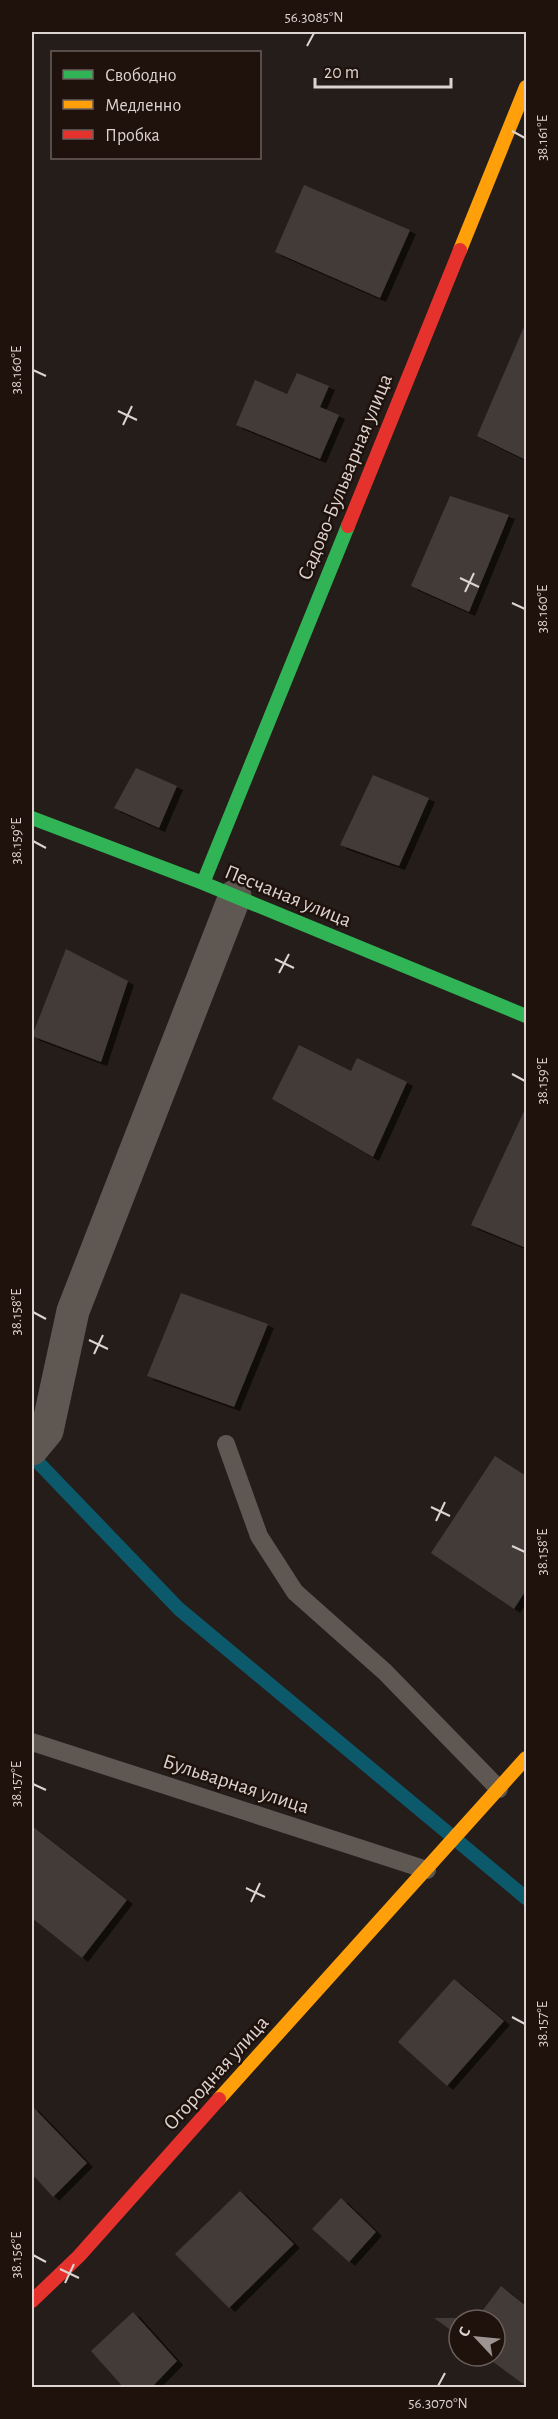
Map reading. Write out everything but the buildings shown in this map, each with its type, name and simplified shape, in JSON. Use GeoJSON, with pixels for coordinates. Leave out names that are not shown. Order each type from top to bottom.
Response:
{"type":"FeatureCollection","features":[{"type":"Feature","properties":{"kind":"street","name":"Садово-Бульварная улица"},"geometry":{"type":"LineString","coordinates":[[203,883],[526,87]]}},
{"type":"Feature","properties":{"kind":"street","name":"Песчаная улица"},"geometry":{"type":"LineString","coordinates":[[32,818],[203,883],[526,1016]]}},
{"type":"Feature","properties":{"kind":"street"},"geometry":{"type":"LineString","coordinates":[[39,1440],[73,1311],[235,896]]}},
{"type":"Feature","properties":{"kind":"street","name":"Огородная улица"},"geometry":{"type":"LineString","coordinates":[[32,2301],[79,2256],[526,1758]]}},
{"type":"Feature","properties":{"kind":"lane"},"geometry":{"type":"LineString","coordinates":[[226,1444],[259,1536],[296,1592],[385,1672],[499,1789]]}},
{"type":"Feature","properties":{"kind":"lane","name":"Бульварная улица"},"geometry":{"type":"LineString","coordinates":[[32,1742],[427,1870]]}},
{"type":"Feature","properties":{"kind":"waterway"},"geometry":{"type":"LineString","coordinates":[[32,1456],[179,1609],[526,1898]]}},
{"type":"Feature","properties":{"kind":"traffic: fast"},"geometry":{"type":"LineString","coordinates":[[203,883],[348,526]]}},
{"type":"Feature","properties":{"kind":"traffic: fast"},"geometry":{"type":"LineString","coordinates":[[32,818],[203,883],[526,1016]]}},
{"type":"Feature","properties":{"kind":"traffic: slow"},"geometry":{"type":"LineString","coordinates":[[460,250],[526,87]]}},
{"type":"Feature","properties":{"kind":"traffic: slow"},"geometry":{"type":"LineString","coordinates":[[219,2099],[526,1758]]}},
{"type":"Feature","properties":{"kind":"traffic: jam"},"geometry":{"type":"LineString","coordinates":[[348,526],[460,250]]}},
{"type":"Feature","properties":{"kind":"traffic: jam"},"geometry":{"type":"LineString","coordinates":[[32,2301],[79,2256],[219,2099]]}}]}
